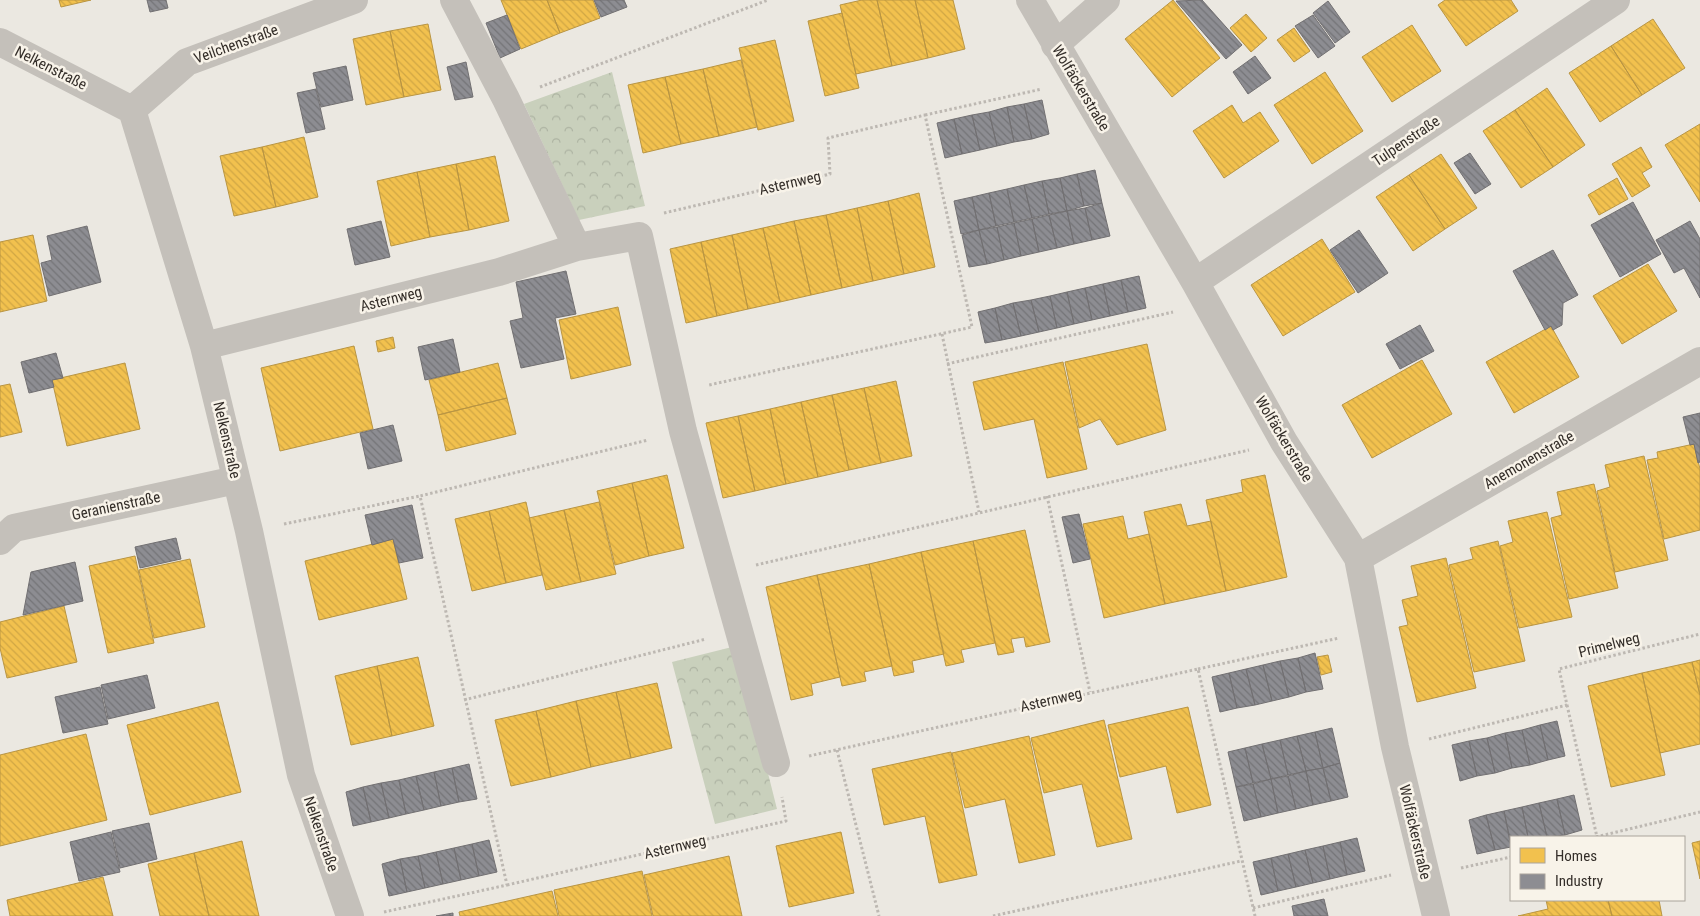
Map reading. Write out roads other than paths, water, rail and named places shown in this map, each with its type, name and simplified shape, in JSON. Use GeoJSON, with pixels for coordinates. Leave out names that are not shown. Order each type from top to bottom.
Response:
{"type":"FeatureCollection","features":[{"type":"Feature","properties":{"kind":"street","name":"Veilchenstraße"},"geometry":{"type":"LineString","coordinates":[[132,110],[187,62],[354,0]]}},
{"type":"Feature","properties":{"kind":"street"},"geometry":{"type":"LineString","coordinates":[[454,0],[506,99],[577,247]]}},
{"type":"Feature","properties":{"kind":"street","name":"Wolfäckerstraße"},"geometry":{"type":"LineString","coordinates":[[1030,0],[1201,293],[1284,442],[1358,558],[1395,747],[1436,916]]}},
{"type":"Feature","properties":{"kind":"street"},"geometry":{"type":"LineString","coordinates":[[1055,45],[1106,0]]}},
{"type":"Feature","properties":{"kind":"street","name":"Tulpenstraße"},"geometry":{"type":"LineString","coordinates":[[1201,293],[1616,0]]}},
{"type":"Feature","properties":{"kind":"street","name":"Nelkenstraße"},"geometry":{"type":"LineString","coordinates":[[0,42],[132,110],[204,346],[249,531],[301,775],[350,916]]}},
{"type":"Feature","properties":{"kind":"street","name":"Asternweg"},"geometry":{"type":"LineString","coordinates":[[204,346],[499,272],[577,247],[639,236],[683,431],[721,573],[776,763]]}},
{"type":"Feature","properties":{"kind":"street","name":"Anemonenstraße"},"geometry":{"type":"LineString","coordinates":[[1358,558],[1700,361]]}},
{"type":"Feature","properties":{"kind":"street","name":"Geranienstraße"},"geometry":{"type":"LineString","coordinates":[[0,542],[14,528],[236,480]]}}]}
